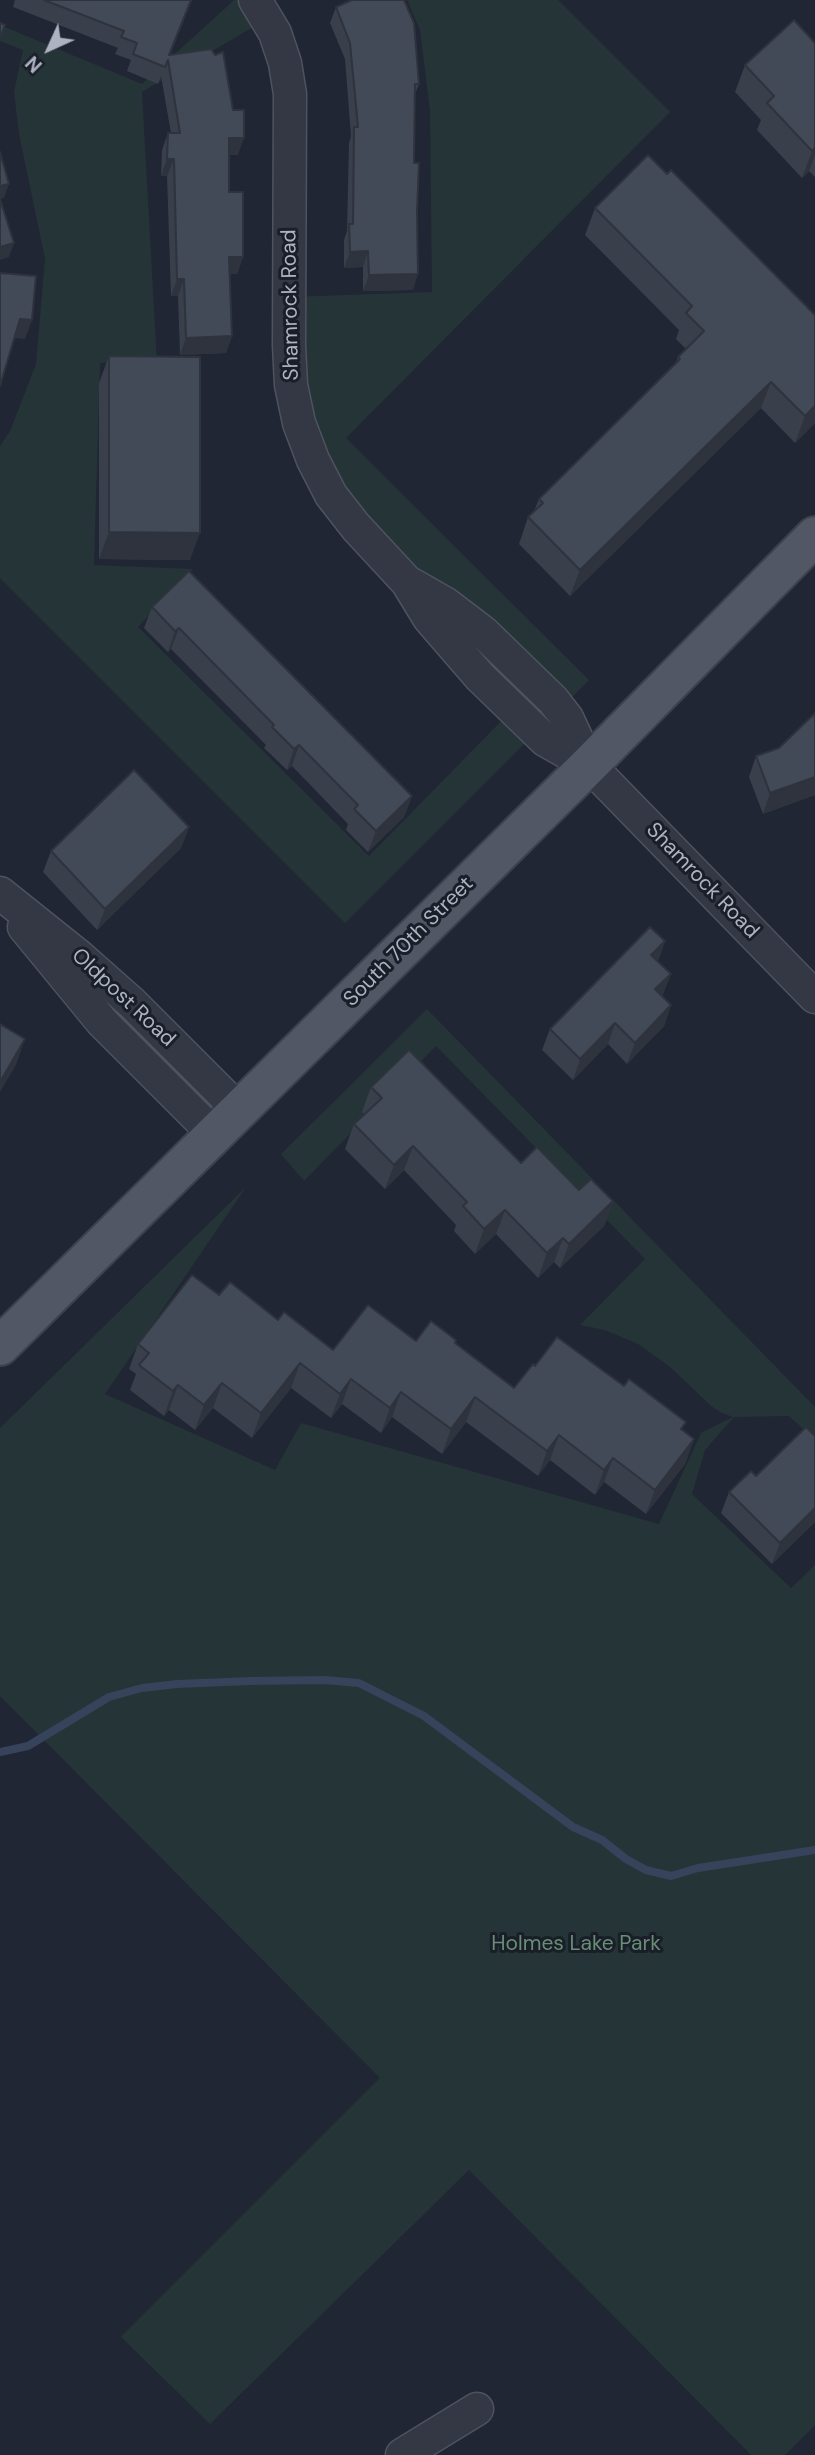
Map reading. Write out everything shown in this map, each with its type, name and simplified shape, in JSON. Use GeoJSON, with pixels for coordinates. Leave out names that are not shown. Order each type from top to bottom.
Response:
{"type":"FeatureCollection","features":[{"type":"Feature","properties":{"kind":"main road","name":"South 70th Street"},"geometry":{"type":"LineString","coordinates":[[0,1346],[589,765],[815,536]]}},
{"type":"Feature","properties":{"kind":"street","name":"Shamrock Road"},"geometry":{"type":"LineString","coordinates":[[255,0],[275,33],[285,63],[290,94],[291,385],[299,423],[313,460],[331,495],[356,527],[407,582],[446,604],[484,633],[553,700],[567,718],[589,765],[815,997]]}},
{"type":"Feature","properties":{"kind":"street","name":"Oldpost Road"},"geometry":{"type":"LineString","coordinates":[[0,894],[55,968],[102,1021],[227,1122]]}},
{"type":"Feature","properties":{"kind":"street"},"geometry":{"type":"LineString","coordinates":[[402,2455],[477,2409]]}},
{"type":"Feature","properties":{"kind":"green space"},"geometry":{"type":"Polygon","coordinates":[[[234,0],[255,0],[267,19],[142,92],[157,362],[100,363],[94,565],[193,569],[138,627],[369,856],[513,709],[536,732],[345,923],[0,578],[0,446],[10,431],[36,364],[45,259],[19,134],[14,92],[23,50],[0,41],[0,25],[142,84],[234,0]]]}},
{"type":"Feature","properties":{"kind":"green space"},"geometry":{"type":"Polygon","coordinates":[[[407,0],[558,0],[670,112],[346,438],[589,680],[560,709],[446,604],[313,460],[289,297],[432,292],[430,111],[420,30],[407,0]]]}},
{"type":"Feature","properties":{"kind":"green space","name":"Holmes Lake Park"},"geometry":{"type":"Polygon","coordinates":[[[427,1009],[815,1407],[815,1440],[789,1416],[734,1417],[705,1450],[692,1494],[791,1588],[815,1565],[815,2425],[785,2455],[751,2455],[469,2170],[210,2424],[121,2337],[380,2078],[0,1696],[0,1428],[246,1187],[105,1394],[275,1470],[301,1423],[659,1524],[701,1433],[733,1417],[711,1406],[669,1366],[638,1344],[605,1330],[580,1325],[645,1259],[436,1046],[304,1181],[281,1154],[427,1009]]]}},
{"type":"Feature","properties":{"kind":"building"},"geometry":{"type":"Polygon","coordinates":[[[44,0],[191,0],[169,55],[211,49],[215,55],[223,52],[233,110],[244,110],[244,138],[229,138],[229,192],[243,192],[243,257],[229,257],[232,336],[186,338],[184,279],[177,279],[174,159],[167,159],[168,133],[180,133],[168,60],[165,67],[133,54],[137,43],[121,37],[124,31],[44,0]]]}},
{"type":"Feature","properties":{"kind":"building"},"geometry":{"type":"Polygon","coordinates":[[[352,0],[404,0],[414,23],[419,84],[415,84],[414,163],[419,163],[418,274],[369,275],[368,251],[350,252],[349,224],[353,224],[354,127],[358,127],[350,43],[336,7],[352,0]]]}},
{"type":"Feature","properties":{"kind":"building"},"geometry":{"type":"Polygon","coordinates":[[[794,20],[815,43],[815,148],[812,151],[767,103],[774,96],[745,65],[794,20]]]}},
{"type":"Feature","properties":{"kind":"building"},"geometry":{"type":"Polygon","coordinates":[[[0,23],[5,25],[0,38],[0,23]]]}},
{"type":"Feature","properties":{"kind":"building"},"geometry":{"type":"Polygon","coordinates":[[[0,152],[9,184],[0,186],[0,152]]]}},
{"type":"Feature","properties":{"kind":"building"},"geometry":{"type":"Polygon","coordinates":[[[648,155],[667,174],[671,170],[815,315],[815,406],[805,416],[771,382],[580,570],[528,517],[543,503],[539,499],[680,359],[678,357],[704,331],[686,313],[692,306],[595,208],[648,155]]]}},
{"type":"Feature","properties":{"kind":"building"},"geometry":{"type":"Polygon","coordinates":[[[0,199],[14,243],[0,247],[0,199]]]}},
{"type":"Feature","properties":{"kind":"building"},"geometry":{"type":"Polygon","coordinates":[[[0,273],[36,276],[32,320],[20,319],[0,386],[0,273]]]}},
{"type":"Feature","properties":{"kind":"building"},"geometry":{"type":"Polygon","coordinates":[[[109,356],[200,357],[200,533],[109,532],[109,356]]]}},
{"type":"Feature","properties":{"kind":"building"},"geometry":{"type":"Polygon","coordinates":[[[189,571],[412,796],[376,831],[354,809],[358,805],[299,745],[294,749],[179,628],[175,631],[152,607],[189,571]]]}},
{"type":"Feature","properties":{"kind":"building"},"geometry":{"type":"Polygon","coordinates":[[[815,713],[815,777],[770,793],[756,756],[779,748],[815,713]]]}},
{"type":"Feature","properties":{"kind":"building"},"geometry":{"type":"Polygon","coordinates":[[[134,770],[189,827],[105,909],[51,851],[134,770]]]}},
{"type":"Feature","properties":{"kind":"building"},"geometry":{"type":"Polygon","coordinates":[[[650,927],[665,941],[651,955],[671,974],[655,989],[671,1005],[635,1043],[615,1023],[580,1059],[550,1029],[650,927]]]}},
{"type":"Feature","properties":{"kind":"building"},"geometry":{"type":"Polygon","coordinates":[[[0,1024],[25,1039],[0,1082],[0,1024]]]}},
{"type":"Feature","properties":{"kind":"building"},"geometry":{"type":"Polygon","coordinates":[[[409,1050],[521,1163],[537,1147],[579,1190],[591,1179],[613,1201],[569,1244],[563,1238],[547,1253],[505,1210],[484,1229],[463,1206],[467,1202],[413,1146],[394,1165],[354,1124],[382,1098],[371,1087],[409,1050]]]}},
{"type":"Feature","properties":{"kind":"building"},"geometry":{"type":"Polygon","coordinates":[[[192,1275],[219,1295],[230,1282],[278,1320],[284,1312],[333,1350],[368,1305],[416,1341],[431,1321],[514,1388],[557,1337],[624,1386],[629,1379],[686,1422],[681,1429],[694,1439],[655,1490],[613,1458],[604,1470],[559,1435],[547,1451],[475,1397],[451,1429],[401,1392],[390,1408],[351,1379],[340,1394],[300,1363],[261,1413],[222,1383],[204,1405],[178,1385],[173,1391],[139,1365],[149,1353],[138,1344],[192,1275]]]}},
{"type":"Feature","properties":{"kind":"building"},"geometry":{"type":"Polygon","coordinates":[[[806,1427],[815,1436],[815,1508],[780,1543],[729,1492],[751,1471],[756,1476],[806,1427]]]}},
{"type":"Feature","properties":{"kind":"waterway"},"geometry":{"type":"LineString","coordinates":[[0,1752],[28,1746],[109,1697],[142,1688],[250,1681],[324,1680],[359,1683],[424,1716],[573,1827],[602,1840],[626,1859],[646,1870],[671,1876],[698,1868],[815,1850]]}}]}
